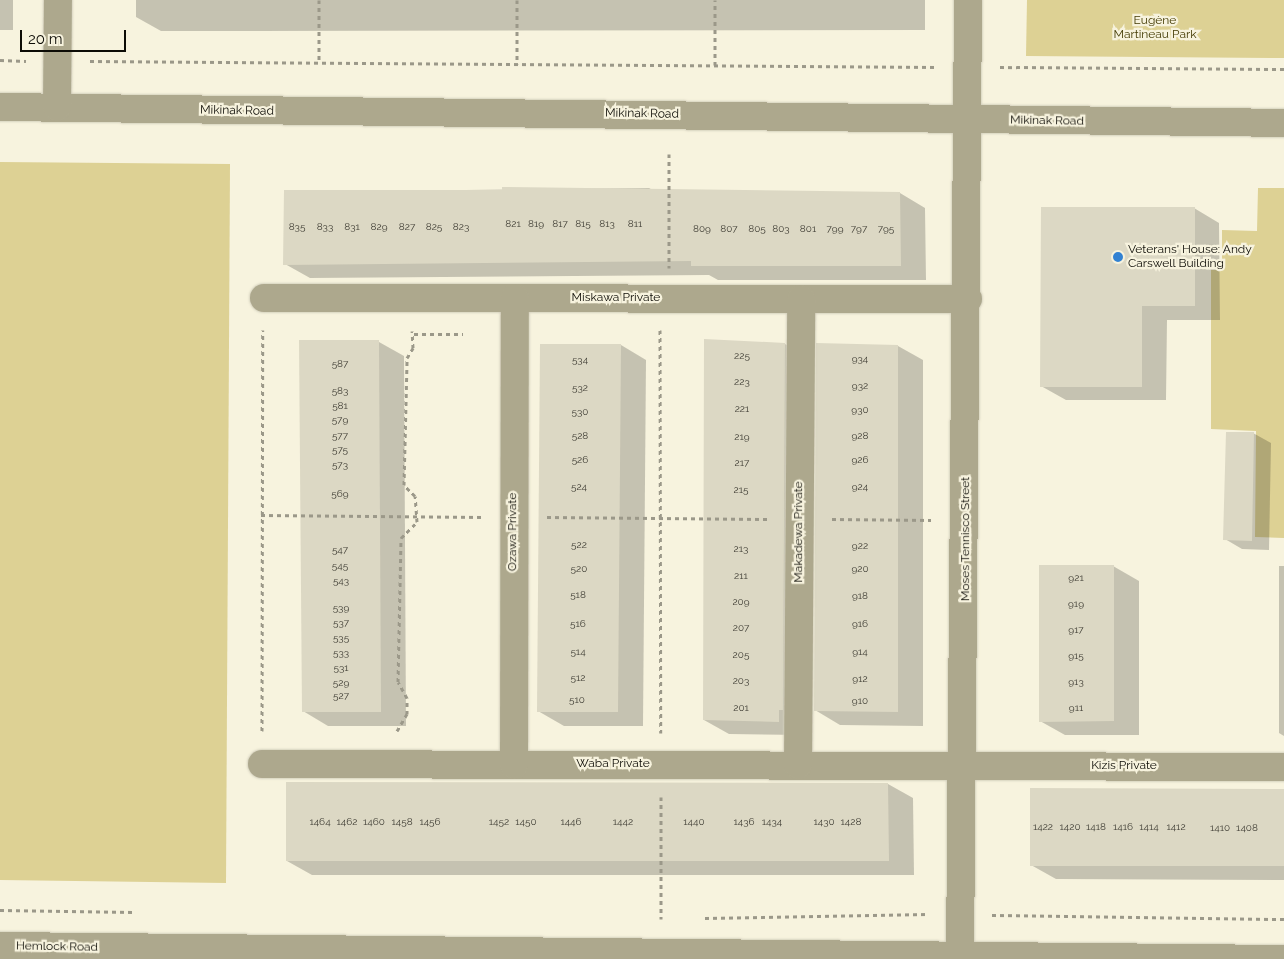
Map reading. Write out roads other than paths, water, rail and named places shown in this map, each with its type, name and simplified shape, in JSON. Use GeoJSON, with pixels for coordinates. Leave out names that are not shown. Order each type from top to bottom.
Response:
{"type":"FeatureCollection","features":[{"type":"Feature","properties":{"kind":"street"},"geometry":{"type":"LineString","coordinates":[[57,108],[58,0]]}},
{"type":"Feature","properties":{"kind":"street","name":"Moses Tennisco Street"},"geometry":{"type":"LineString","coordinates":[[960,958],[964,765],[968,300],[968,0]]}},
{"type":"Feature","properties":{"kind":"street","name":"Mikinak Road"},"geometry":{"type":"LineString","coordinates":[[0,107],[1284,124]]}},
{"type":"Feature","properties":{"kind":"street","name":"Miskawa Private"},"geometry":{"type":"LineString","coordinates":[[264,298],[968,300]]}},
{"type":"Feature","properties":{"kind":"street","name":"Ozawa Private"},"geometry":{"type":"LineString","coordinates":[[514,765],[513,517],[515,298]]}},
{"type":"Feature","properties":{"kind":"street","name":"Makadewa Private"},"geometry":{"type":"LineString","coordinates":[[798,765],[801,299]]}},
{"type":"Feature","properties":{"kind":"street","name":"Waba Private"},"geometry":{"type":"LineString","coordinates":[[262,764],[964,765]]}},
{"type":"Feature","properties":{"kind":"street","name":"Kizis Private"},"geometry":{"type":"LineString","coordinates":[[964,765],[1284,767]]}},
{"type":"Feature","properties":{"kind":"street","name":"Hemlock Road"},"geometry":{"type":"LineString","coordinates":[[0,946],[43,953],[1284,959]]}},
{"type":"Feature","properties":{"kind":"place","name":"Veterans' House: Andy Carswell Building"},"geometry":{"type":"Point","coordinates":[1118,257]}},
{"type":"Feature","properties":{"kind":"park label","name":"Eugène Martineau Park"},"geometry":{"type":"Point","coordinates":[1155,28]}}]}
